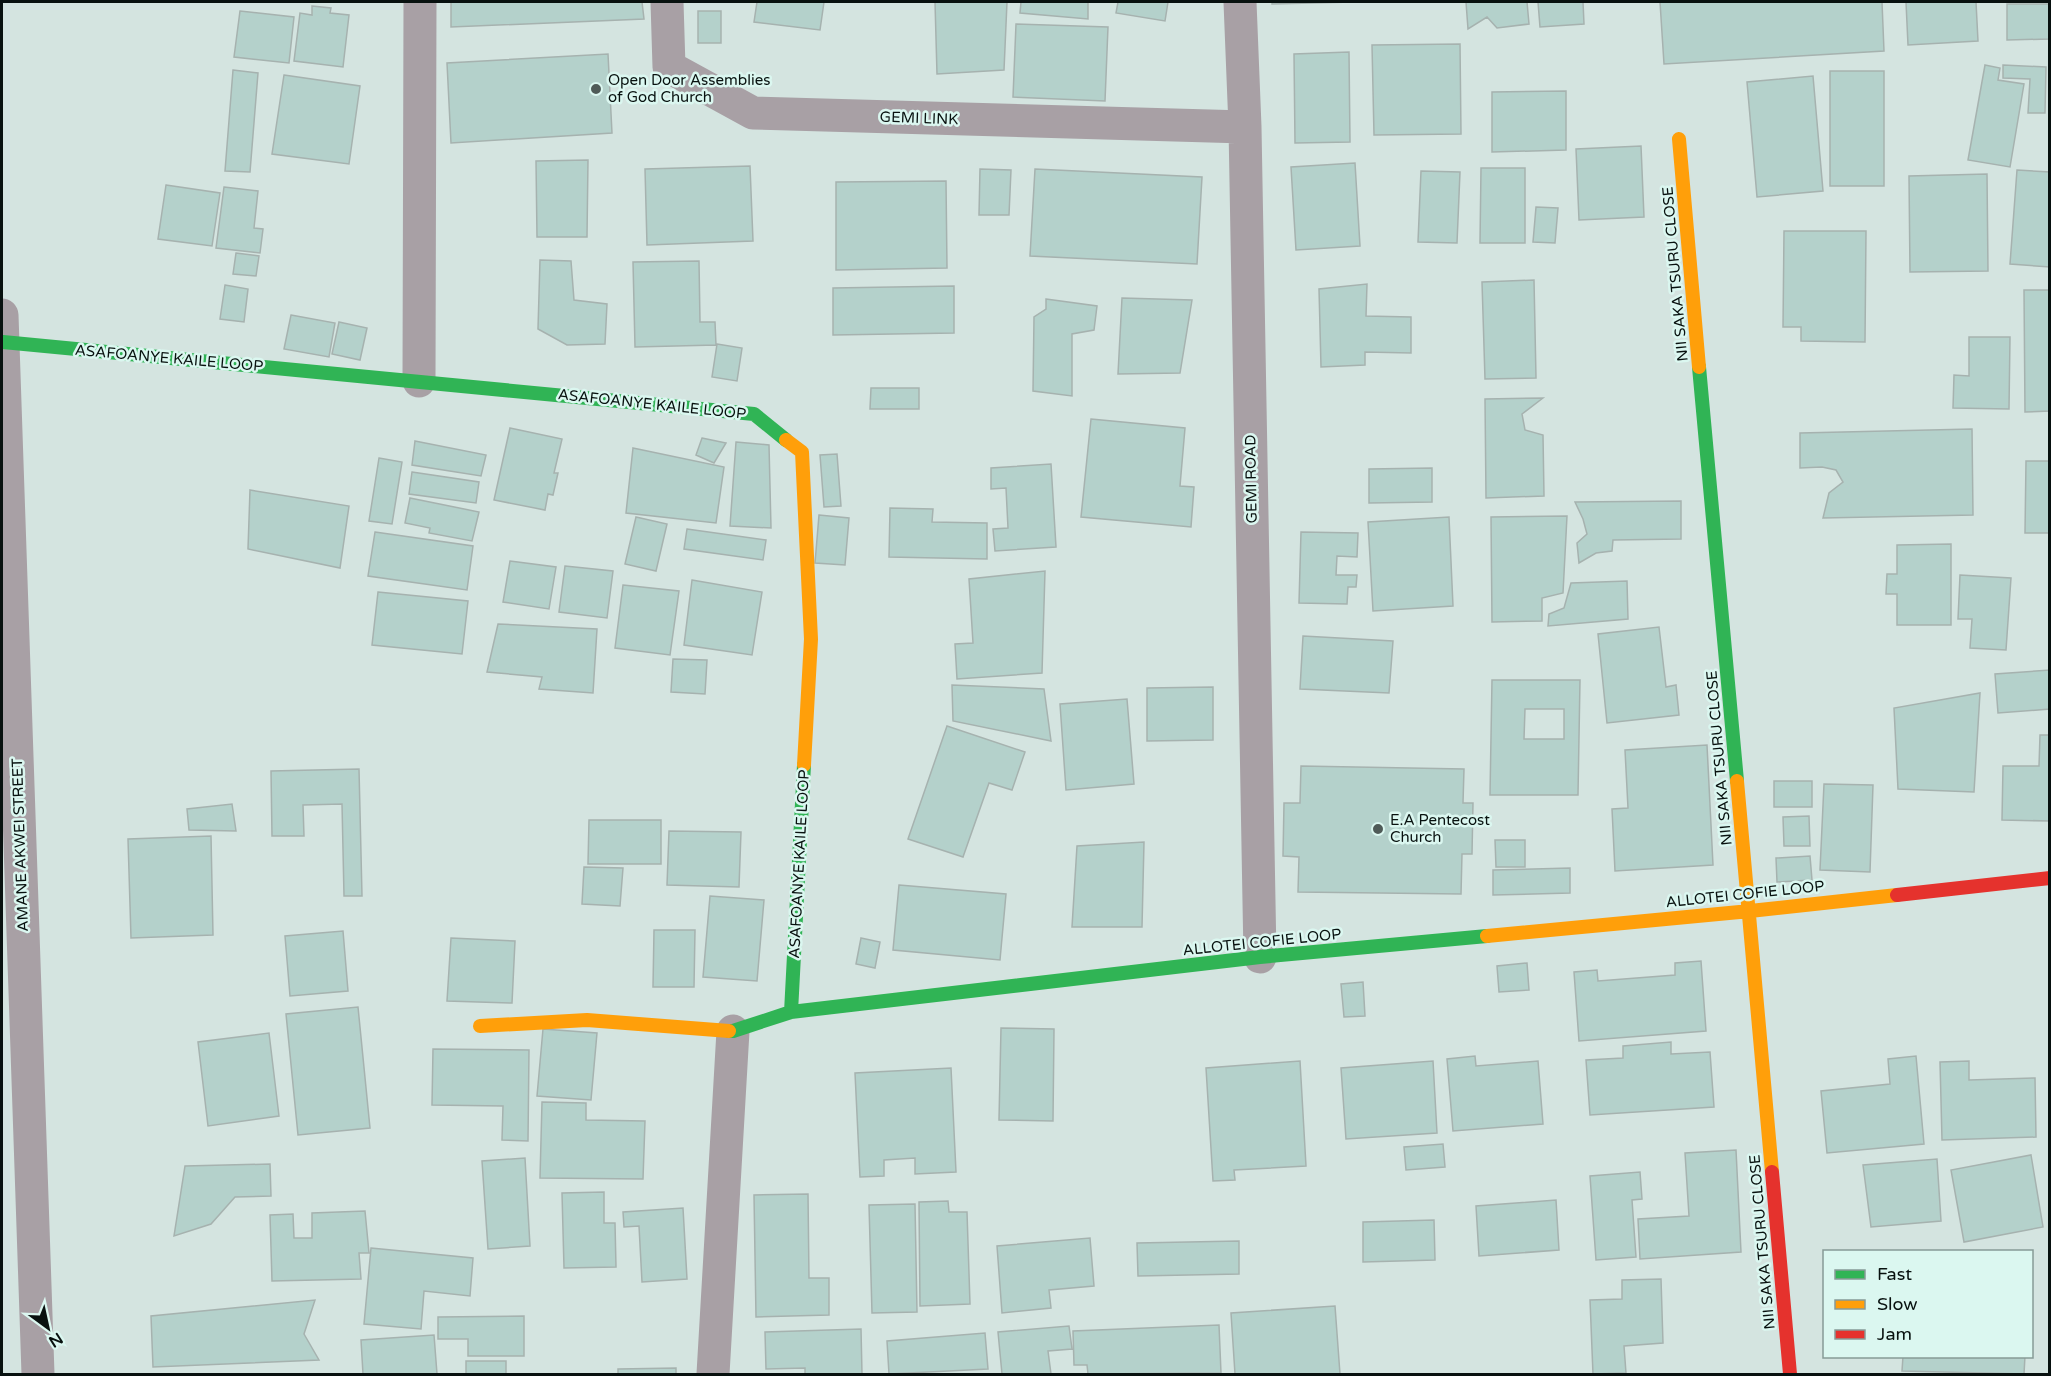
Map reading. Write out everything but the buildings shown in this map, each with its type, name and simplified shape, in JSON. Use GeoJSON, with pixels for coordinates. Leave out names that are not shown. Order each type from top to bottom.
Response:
{"type":"FeatureCollection","features":[{"type":"Feature","properties":{"kind":"street"},"geometry":{"type":"LineString","coordinates":[[419,381],[420,2]]}},
{"type":"Feature","properties":{"kind":"street","name":"GEMI LINK"},"geometry":{"type":"LineString","coordinates":[[666,2],[669,67],[753,113],[1245,127]]}},
{"type":"Feature","properties":{"kind":"street","name":"GEMI ROAD"},"geometry":{"type":"LineString","coordinates":[[1240,2],[1245,127],[1260,957]]}},
{"type":"Feature","properties":{"kind":"street","name":"NII SAKA TSURU CLOSE"},"geometry":{"type":"LineString","coordinates":[[1679,139],[1790,1374]]}},
{"type":"Feature","properties":{"kind":"street","name":"ASAFOANYE KAILE LOOP"},"geometry":{"type":"LineString","coordinates":[[2,329],[419,381],[754,414],[802,452],[811,639],[791,1012]]}},
{"type":"Feature","properties":{"kind":"street","name":"AMANE AKWEI STREET"},"geometry":{"type":"LineString","coordinates":[[2,329],[38,1374]]}},
{"type":"Feature","properties":{"kind":"street","name":"ALLOTEI COFIE LOOP"},"geometry":{"type":"LineString","coordinates":[[480,1026],[587,1020],[733,1031],[791,1012],[1260,957],[1750,911],[2049,878]]}},
{"type":"Feature","properties":{"kind":"street"},"geometry":{"type":"LineString","coordinates":[[713,1374],[733,1031]]}},
{"type":"Feature","properties":{"kind":"traffic: fast"},"geometry":{"type":"LineString","coordinates":[[3,342],[754,414],[786,440]]}},
{"type":"Feature","properties":{"kind":"traffic: fast"},"geometry":{"type":"LineString","coordinates":[[1699,367],[1737,781]]}},
{"type":"Feature","properties":{"kind":"traffic: fast"},"geometry":{"type":"LineString","coordinates":[[791,1012],[804,765]]}},
{"type":"Feature","properties":{"kind":"traffic: fast"},"geometry":{"type":"LineString","coordinates":[[729,1031],[791,1012],[1260,957],[1487,936]]}},
{"type":"Feature","properties":{"kind":"traffic: slow"},"geometry":{"type":"LineString","coordinates":[[1679,139],[1699,367]]}},
{"type":"Feature","properties":{"kind":"traffic: slow"},"geometry":{"type":"LineString","coordinates":[[786,440],[802,452],[811,639],[804,765]]}},
{"type":"Feature","properties":{"kind":"traffic: slow"},"geometry":{"type":"LineString","coordinates":[[1737,781],[1772,1172]]}},
{"type":"Feature","properties":{"kind":"traffic: slow"},"geometry":{"type":"LineString","coordinates":[[1487,936],[1897,895]]}},
{"type":"Feature","properties":{"kind":"traffic: slow"},"geometry":{"type":"LineString","coordinates":[[480,1026],[587,1020],[729,1031]]}},
{"type":"Feature","properties":{"kind":"traffic: jam"},"geometry":{"type":"LineString","coordinates":[[1897,895],[2050,878]]}},
{"type":"Feature","properties":{"kind":"traffic: jam"},"geometry":{"type":"LineString","coordinates":[[1772,1172],[1790,1374]]}},
{"type":"Feature","properties":{"kind":"place","name":"Open Door Assemblies of God Church"},"geometry":{"type":"Point","coordinates":[596,89]}},
{"type":"Feature","properties":{"kind":"place","name":"E.A Pentecost Church"},"geometry":{"type":"Point","coordinates":[1378,829]}}]}
